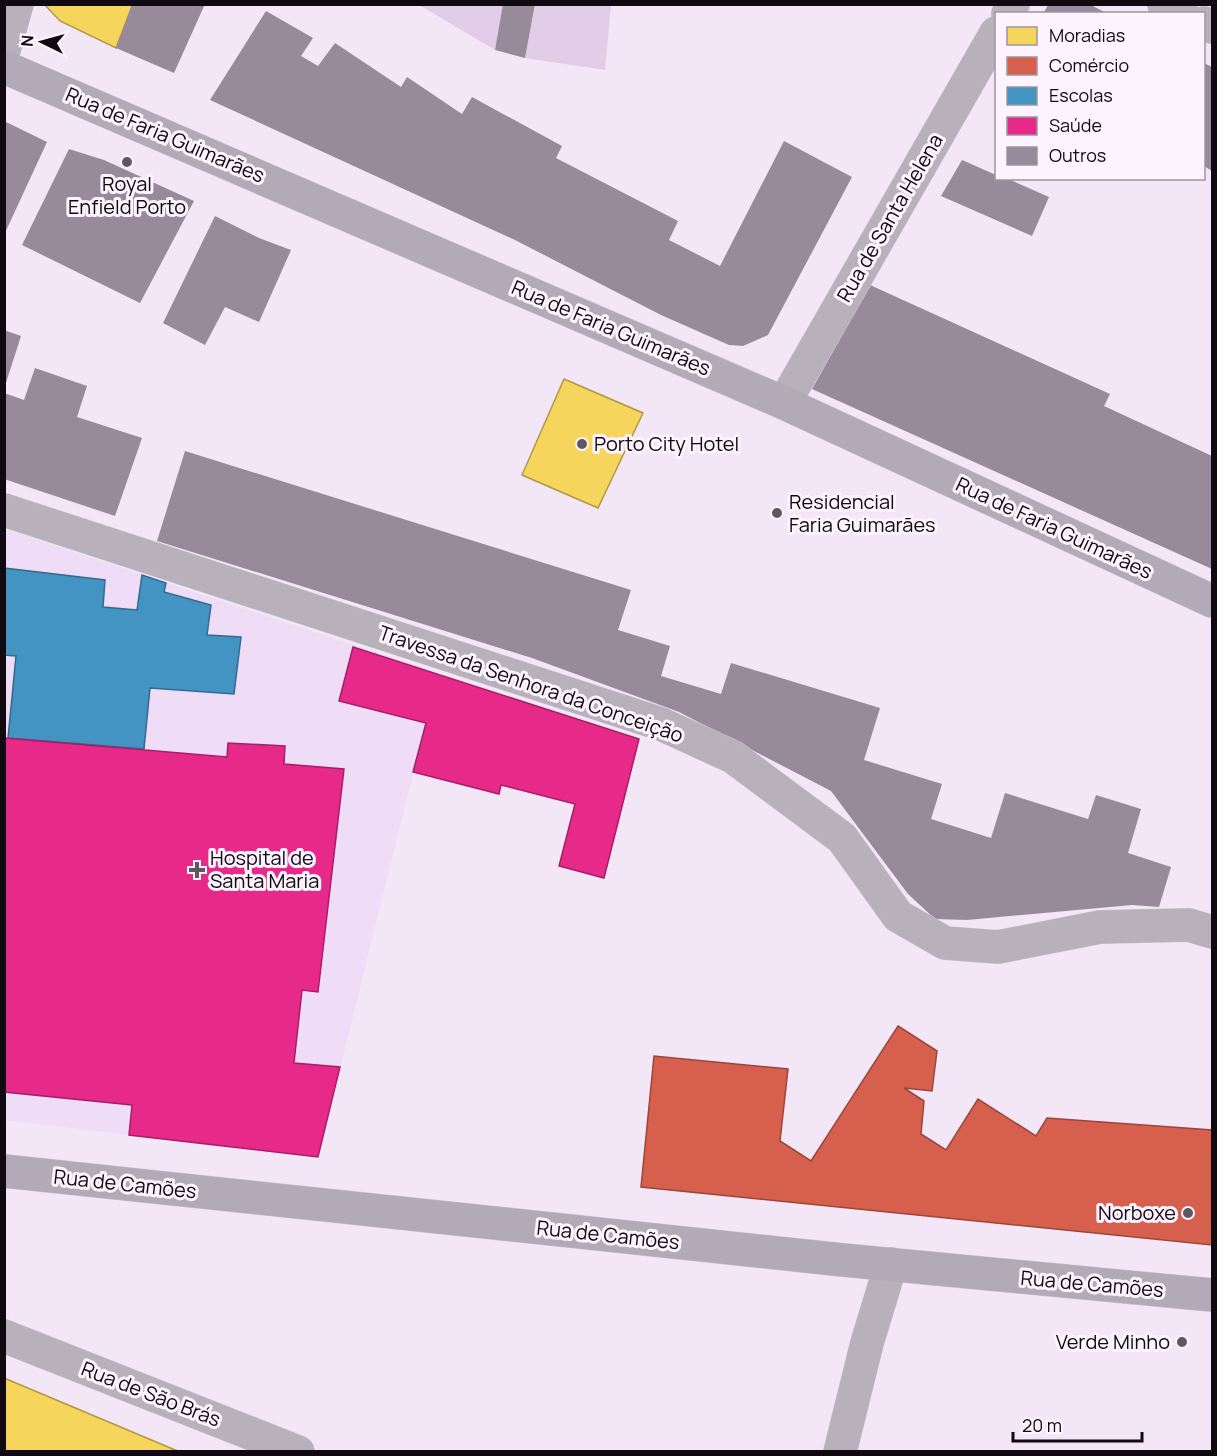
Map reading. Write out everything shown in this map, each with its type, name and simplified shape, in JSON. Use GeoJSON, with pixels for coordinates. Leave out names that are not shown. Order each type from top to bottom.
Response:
{"type":"FeatureCollection","features":[{"type":"Feature","properties":{"kind":"main road","name":"Rua de Faria Guimarães"},"geometry":{"type":"LineString","coordinates":[[4,67],[784,403],[1212,601]]}},
{"type":"Feature","properties":{"kind":"main road","name":"Rua de Camões"},"geometry":{"type":"LineString","coordinates":[[4,1171],[891,1264],[1212,1295]]}},
{"type":"Feature","properties":{"kind":"street"},"geometry":{"type":"LineString","coordinates":[[1164,4],[1179,12]]}},
{"type":"Feature","properties":{"kind":"street","name":"Rua de Santa Helena"},"geometry":{"type":"LineString","coordinates":[[784,403],[995,35]]}},
{"type":"Feature","properties":{"kind":"street","name":"Travessa da Senhora da Conceição"},"geometry":{"type":"LineString","coordinates":[[4,510],[661,724],[733,757],[842,838],[898,916],[945,943],[998,947],[1100,927],[1190,925],[1212,932]]}},
{"type":"Feature","properties":{"kind":"street"},"geometry":{"type":"LineString","coordinates":[[840,1452],[867,1343],[891,1264]]}},
{"type":"Feature","properties":{"kind":"street","name":"Rua de São Brás"},"geometry":{"type":"LineString","coordinates":[[4,1336],[298,1452]]}},
{"type":"Feature","properties":{"kind":"shaded area"},"geometry":{"type":"Polygon","coordinates":[[[419,5],[503,5],[495,50],[419,5]]]}},
{"type":"Feature","properties":{"kind":"shaded area"},"geometry":{"type":"Polygon","coordinates":[[[535,5],[611,5],[605,70],[525,58],[535,5]]]}},
{"type":"Feature","properties":{"kind":"shaded area","name":"Hospital de Santa Maria"},"geometry":{"type":"Polygon","coordinates":[[[5,529],[438,673],[318,1157],[5,1120],[5,529]]]}},
{"type":"Feature","properties":{"kind":"building: Moradias"},"geometry":{"type":"Polygon","coordinates":[[[44,4],[133,4],[116,48],[60,21],[44,4]]]}},
{"type":"Feature","properties":{"kind":"building: Moradias","name":"Porto City Hotel"},"geometry":{"type":"Polygon","coordinates":[[[564,379],[643,413],[598,508],[522,475],[564,379]]]}},
{"type":"Feature","properties":{"kind":"building: Moradias"},"geometry":{"type":"Polygon","coordinates":[[[4,1378],[180,1452],[4,1452],[4,1378]]]}},
{"type":"Feature","properties":{"kind":"building: Comércio"},"geometry":{"type":"Polygon","coordinates":[[[898,1026],[937,1051],[932,1091],[904,1088],[924,1101],[921,1134],[946,1150],[978,1099],[1036,1136],[1047,1118],[1212,1130],[1212,1245],[641,1187],[654,1056],[788,1069],[780,1141],[811,1161],[898,1026]]]}},
{"type":"Feature","properties":{"kind":"building: Escolas"},"geometry":{"type":"Polygon","coordinates":[[[4,568],[105,580],[103,607],[137,610],[142,575],[166,583],[164,592],[211,605],[207,635],[241,637],[234,694],[150,688],[144,749],[8,738],[16,656],[4,655],[4,568]]]}},
{"type":"Feature","properties":{"kind":"building: Saúde"},"geometry":{"type":"Polygon","coordinates":[[[353,647],[639,739],[604,878],[559,866],[575,804],[501,785],[499,794],[413,772],[426,723],[339,701],[353,647]]]}},
{"type":"Feature","properties":{"kind":"building: Saúde"},"geometry":{"type":"Polygon","coordinates":[[[4,738],[227,757],[228,743],[285,746],[284,764],[344,769],[318,992],[302,990],[294,1063],[340,1067],[318,1157],[129,1135],[132,1105],[4,1092],[4,738]]]}},
{"type":"Feature","properties":{"kind":"building: Outros"},"geometry":{"type":"Polygon","coordinates":[[[132,4],[205,4],[174,73],[116,48],[132,4]]]}},
{"type":"Feature","properties":{"kind":"building: Outros"},"geometry":{"type":"Polygon","coordinates":[[[503,4],[535,4],[525,58],[495,50],[503,4]]]}},
{"type":"Feature","properties":{"kind":"building: Outros"},"geometry":{"type":"Polygon","coordinates":[[[1048,5],[1091,5],[1104,12],[1044,12],[1048,5]]]}},
{"type":"Feature","properties":{"kind":"building: Outros"},"geometry":{"type":"Polygon","coordinates":[[[266,11],[313,38],[301,56],[318,66],[335,43],[401,87],[407,77],[462,114],[472,97],[562,146],[556,158],[678,221],[669,240],[720,266],[784,141],[852,177],[768,335],[743,346],[729,345],[661,315],[515,240],[210,100],[266,11]]]}},
{"type":"Feature","properties":{"kind":"building: Outros"},"geometry":{"type":"Polygon","coordinates":[[[1205,64],[1212,67],[1212,171],[1205,167],[1205,64]]]}},
{"type":"Feature","properties":{"kind":"building: Outros"},"geometry":{"type":"Polygon","coordinates":[[[4,121],[47,142],[4,235],[4,121]]]}},
{"type":"Feature","properties":{"kind":"building: Outros"},"geometry":{"type":"Polygon","coordinates":[[[69,149],[104,160],[194,201],[140,303],[22,245],[69,149]]]}},
{"type":"Feature","properties":{"kind":"building: Outros"},"geometry":{"type":"Polygon","coordinates":[[[962,160],[995,175],[995,180],[1011,180],[1049,197],[1032,236],[941,196],[962,160]]]}},
{"type":"Feature","properties":{"kind":"building: Outros"},"geometry":{"type":"Polygon","coordinates":[[[215,216],[259,238],[291,250],[259,322],[225,307],[205,345],[163,323],[215,216]]]}},
{"type":"Feature","properties":{"kind":"building: Outros"},"geometry":{"type":"Polygon","coordinates":[[[870,285],[1110,394],[1104,406],[1212,456],[1212,569],[812,389],[870,285]]]}},
{"type":"Feature","properties":{"kind":"building: Outros"},"geometry":{"type":"Polygon","coordinates":[[[4,330],[21,336],[5,386],[4,386],[4,330]]]}},
{"type":"Feature","properties":{"kind":"building: Outros"},"geometry":{"type":"Polygon","coordinates":[[[35,368],[87,386],[77,417],[142,438],[115,516],[4,479],[4,393],[24,400],[35,368]]]}},
{"type":"Feature","properties":{"kind":"building: Outros"},"geometry":{"type":"Polygon","coordinates":[[[185,451],[631,590],[618,630],[670,646],[661,676],[721,694],[731,663],[880,708],[864,760],[942,784],[931,819],[991,838],[1005,793],[1088,819],[1096,795],[1141,809],[1128,853],[1171,867],[1159,907],[1132,905],[967,920],[935,919],[908,894],[831,791],[679,712],[532,658],[157,541],[185,451]]]}},
{"type":"Feature","properties":{"kind":"place","name":"Royal Enfield Porto"},"geometry":{"type":"Point","coordinates":[127,162]}},
{"type":"Feature","properties":{"kind":"place","name":"Porto City Hotel"},"geometry":{"type":"Point","coordinates":[582,444]}},
{"type":"Feature","properties":{"kind":"place","name":"Residencial Faria Guimarães"},"geometry":{"type":"Point","coordinates":[777,513]}},
{"type":"Feature","properties":{"kind":"place","name":"Hospital de Santa Maria"},"geometry":{"type":"Point","coordinates":[197,870]}},
{"type":"Feature","properties":{"kind":"place","name":"Norboxe"},"geometry":{"type":"Point","coordinates":[1188,1213]}},
{"type":"Feature","properties":{"kind":"place","name":"Verde Minho"},"geometry":{"type":"Point","coordinates":[1182,1342]}}]}
